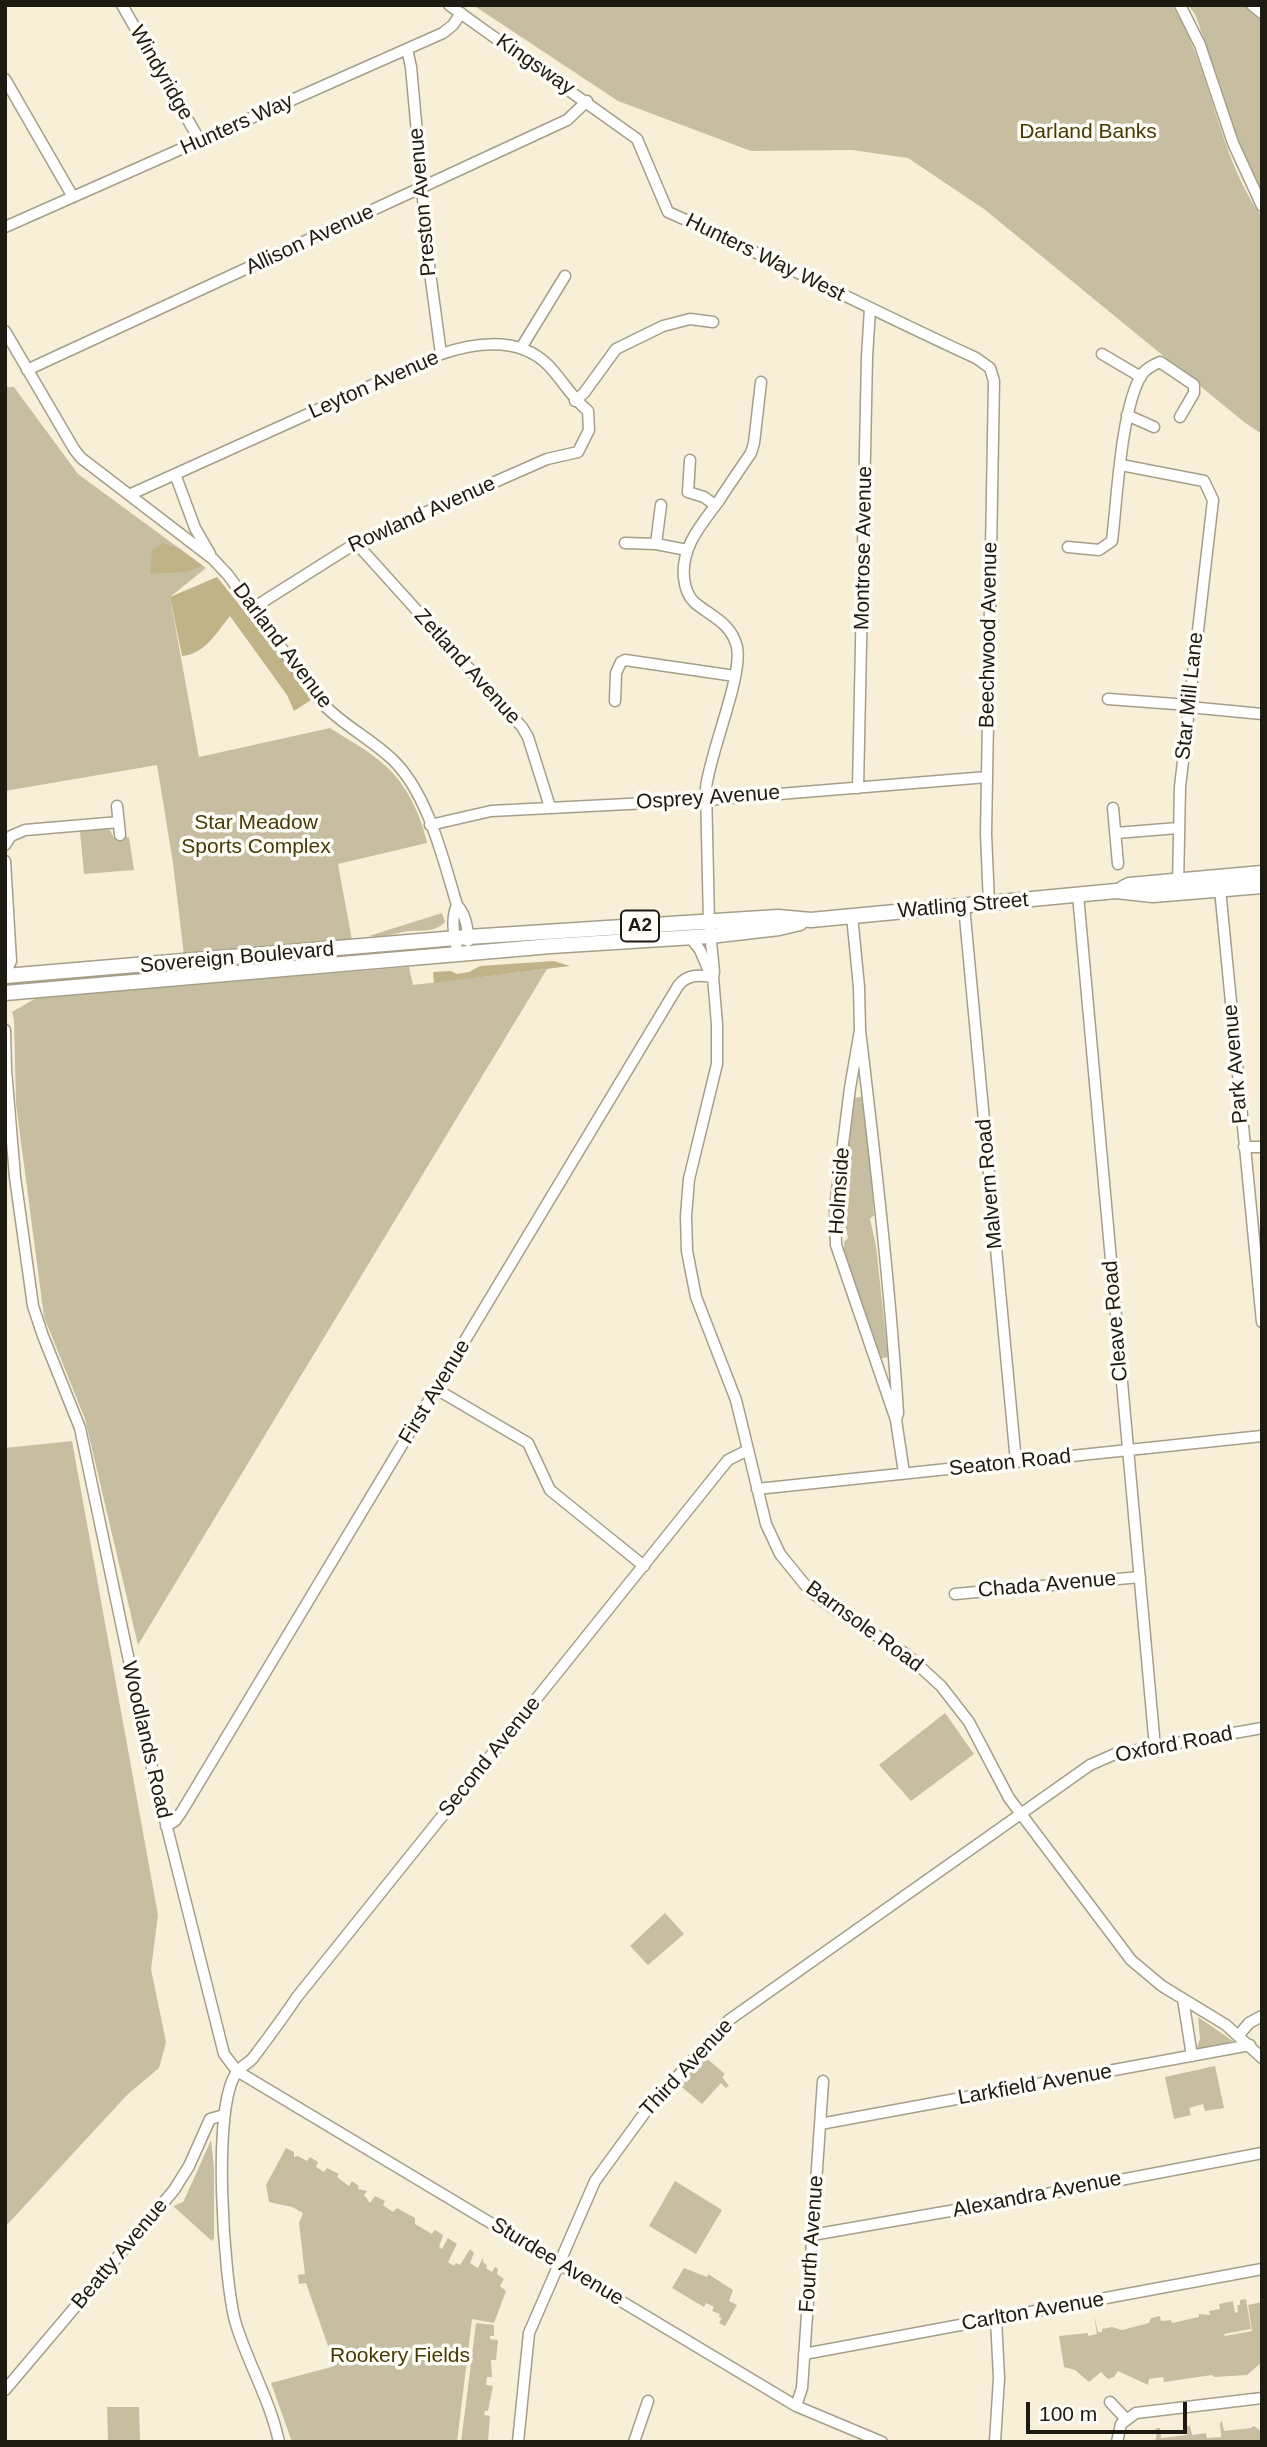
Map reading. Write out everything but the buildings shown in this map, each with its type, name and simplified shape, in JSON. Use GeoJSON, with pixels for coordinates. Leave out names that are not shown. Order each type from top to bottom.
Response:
{"type":"FeatureCollection","features":[{"type":"Feature","properties":{"kind":"main road","name":"Watling Street"},"geometry":{"type":"LineString","coordinates":[[1178,887],[1262,873]]}},
{"type":"Feature","properties":{"kind":"main road","name":"Watling Street"},"geometry":{"type":"LineString","coordinates":[[462,938],[779,928],[811,919],[1116,891],[1129,885],[1220,889],[1262,886]]}},
{"type":"Feature","properties":{"kind":"main road","name":"Watling Street"},"geometry":{"type":"LineString","coordinates":[[462,955],[690,937],[709,929]]}},
{"type":"Feature","properties":{"kind":"main road","name":"Sovereign Boulevard"},"geometry":{"type":"LineString","coordinates":[[5,975],[462,938]]}},
{"type":"Feature","properties":{"kind":"main road","name":"Sovereign Boulevard"},"geometry":{"type":"LineString","coordinates":[[5,993],[462,955]]}},
{"type":"Feature","properties":{"kind":"street","name":"Windyridge"},"geometry":{"type":"LineString","coordinates":[[122,5],[200,141]]}},
{"type":"Feature","properties":{"kind":"street","name":"Kingsway"},"geometry":{"type":"LineString","coordinates":[[449,5],[587,101]]}},
{"type":"Feature","properties":{"kind":"street"},"geometry":{"type":"LineString","coordinates":[[1180,5],[1205,56],[1233,143],[1262,206]]}},
{"type":"Feature","properties":{"kind":"street"},"geometry":{"type":"LineString","coordinates":[[1252,5],[1262,13]]}},
{"type":"Feature","properties":{"kind":"street","name":"Hunters Way"},"geometry":{"type":"LineString","coordinates":[[5,228],[443,33],[461,13]]}},
{"type":"Feature","properties":{"kind":"street","name":"Preston Avenue"},"geometry":{"type":"LineString","coordinates":[[407,49],[441,354]]}},
{"type":"Feature","properties":{"kind":"street"},"geometry":{"type":"LineString","coordinates":[[5,79],[73,197]]}},
{"type":"Feature","properties":{"kind":"street","name":"Allison Avenue"},"geometry":{"type":"LineString","coordinates":[[27,370],[566,120],[587,101]]}},
{"type":"Feature","properties":{"kind":"street","name":"Hunters Way West"},"geometry":{"type":"LineString","coordinates":[[587,101],[637,139],[668,212],[725,237],[989,367]]}},
{"type":"Feature","properties":{"kind":"street"},"geometry":{"type":"LineString","coordinates":[[521,348],[565,276]]}},
{"type":"Feature","properties":{"kind":"street","name":"Montrose Avenue"},"geometry":{"type":"LineString","coordinates":[[858,788],[870,309]]}},
{"type":"Feature","properties":{"kind":"street"},"geometry":{"type":"LineString","coordinates":[[575,401],[584,393],[616,349],[663,326],[690,318],[713,322]]}},
{"type":"Feature","properties":{"kind":"street","name":"Darland Avenue"},"geometry":{"type":"LineString","coordinates":[[5,331],[81,458],[213,559],[229,575],[335,717],[379,748],[406,774],[430,825],[457,905],[454,912],[462,938],[462,955]]}},
{"type":"Feature","properties":{"kind":"street","name":"Leyton Avenue"},"geometry":{"type":"LineString","coordinates":[[128,495],[441,354],[481,344],[521,348],[548,365],[575,401],[588,411],[589,430]]}},
{"type":"Feature","properties":{"kind":"street"},"geometry":{"type":"LineString","coordinates":[[1102,354],[1141,377]]}},
{"type":"Feature","properties":{"kind":"street"},"geometry":{"type":"LineString","coordinates":[[1068,547],[1099,550],[1112,541],[1127,415],[1141,377],[1152,365],[1160,362],[1194,385],[1194,393],[1180,417]]}},
{"type":"Feature","properties":{"kind":"street","name":"Beechwood Avenue"},"geometry":{"type":"LineString","coordinates":[[989,367],[994,381],[987,777],[989,903]]}},
{"type":"Feature","properties":{"kind":"street"},"geometry":{"type":"LineString","coordinates":[[625,543],[656,544],[687,550],[697,530],[751,453],[761,382]]}},
{"type":"Feature","properties":{"kind":"street"},"geometry":{"type":"LineString","coordinates":[[1127,415],[1154,427]]}},
{"type":"Feature","properties":{"kind":"street","name":"Rowland Avenue"},"geometry":{"type":"LineString","coordinates":[[253,608],[356,543],[547,459],[578,452],[589,430]]}},
{"type":"Feature","properties":{"kind":"street"},"geometry":{"type":"LineString","coordinates":[[690,460],[688,492],[704,496],[715,505]]}},
{"type":"Feature","properties":{"kind":"street","name":"Star Mill Lane"},"geometry":{"type":"LineString","coordinates":[[1121,465],[1204,481],[1213,500],[1180,788],[1178,887]]}},
{"type":"Feature","properties":{"kind":"street","name":"Darland Avenue"},"geometry":{"type":"LineString","coordinates":[[175,474],[195,528],[213,559]]}},
{"type":"Feature","properties":{"kind":"street"},"geometry":{"type":"LineString","coordinates":[[656,544],[661,505]]}},
{"type":"Feature","properties":{"kind":"street","name":"Zetland Avenue"},"geometry":{"type":"LineString","coordinates":[[356,543],[522,727],[528,737],[550,807]]}},
{"type":"Feature","properties":{"kind":"street","name":"Barnsole Road"},"geometry":{"type":"LineString","coordinates":[[687,550],[683,568],[686,590],[693,601],[716,617],[731,634],[737,649],[735,676],[708,771],[706,800],[709,929],[714,972],[717,1064],[689,1179],[686,1244],[696,1297],[736,1400],[766,1524],[780,1554],[820,1599],[906,1654],[941,1686],[969,1722],[999,1783],[1020,1814],[1131,1960],[1147,1975],[1239,2035],[1262,2058]]}},
{"type":"Feature","properties":{"kind":"street"},"geometry":{"type":"LineString","coordinates":[[615,701],[616,673],[621,662],[625,660],[735,676]]}},
{"type":"Feature","properties":{"kind":"street"},"geometry":{"type":"LineString","coordinates":[[1108,699],[1262,714]]}},
{"type":"Feature","properties":{"kind":"street","name":"Osprey Avenue"},"geometry":{"type":"LineString","coordinates":[[430,825],[491,811],[706,800],[987,777]]}},
{"type":"Feature","properties":{"kind":"street"},"geometry":{"type":"LineString","coordinates":[[117,806],[120,835]]}},
{"type":"Feature","properties":{"kind":"street"},"geometry":{"type":"LineString","coordinates":[[1114,808],[1118,864]]}},
{"type":"Feature","properties":{"kind":"street"},"geometry":{"type":"LineString","coordinates":[[5,845],[11,836],[25,830],[119,822]]}},
{"type":"Feature","properties":{"kind":"street"},"geometry":{"type":"LineString","coordinates":[[1116,833],[1178,828]]}},
{"type":"Feature","properties":{"kind":"street"},"geometry":{"type":"LineString","coordinates":[[5,861],[11,961],[5,975]]}},
{"type":"Feature","properties":{"kind":"street","name":"Park Avenue"},"geometry":{"type":"LineString","coordinates":[[1220,889],[1262,1322]]}},
{"type":"Feature","properties":{"kind":"street","name":"Cleave Road"},"geometry":{"type":"LineString","coordinates":[[1078,895],[1156,1746]]}},
{"type":"Feature","properties":{"kind":"street","name":"Malvern Road"},"geometry":{"type":"LineString","coordinates":[[964,906],[1016,1462]]}},
{"type":"Feature","properties":{"kind":"street","name":"Holmside"},"geometry":{"type":"LineString","coordinates":[[852,916],[860,1030],[883,1229],[898,1413],[896,1420]]}},
{"type":"Feature","properties":{"kind":"street","name":"Barnsole Road"},"geometry":{"type":"LineString","coordinates":[[690,937],[699,948],[713,978]]}},
{"type":"Feature","properties":{"kind":"street","name":"First Avenue"},"geometry":{"type":"LineString","coordinates":[[166,1826],[182,1811],[678,986],[697,975],[713,978]]}},
{"type":"Feature","properties":{"kind":"street","name":"Woodlands Road"},"geometry":{"type":"LineString","coordinates":[[5,1030],[15,1177],[33,1306],[80,1428],[146,1744],[166,1826],[224,2054],[237,2071]]}},
{"type":"Feature","properties":{"kind":"street","name":"Holmside"},"geometry":{"type":"LineString","coordinates":[[860,1030],[835,1208],[836,1245],[896,1420],[904,1473]]}},
{"type":"Feature","properties":{"kind":"street"},"geometry":{"type":"LineString","coordinates":[[850,1088],[867,1088]]}},
{"type":"Feature","properties":{"kind":"street"},"geometry":{"type":"LineString","coordinates":[[1244,1147],[1262,1147]]}},
{"type":"Feature","properties":{"kind":"street"},"geometry":{"type":"LineString","coordinates":[[878,1372],[895,1369]]}},
{"type":"Feature","properties":{"kind":"street"},"geometry":{"type":"LineString","coordinates":[[436,1389],[528,1443],[550,1490],[644,1566]]}},
{"type":"Feature","properties":{"kind":"street","name":"Seaton Road"},"geometry":{"type":"LineString","coordinates":[[757,1489],[1262,1436]]}},
{"type":"Feature","properties":{"kind":"street","name":"Second Avenue"},"geometry":{"type":"LineString","coordinates":[[237,2071],[250,2062],[306,1987],[728,1460],[748,1450]]}},
{"type":"Feature","properties":{"kind":"street","name":"Chada Avenue"},"geometry":{"type":"LineString","coordinates":[[955,1594],[1140,1577]]}},
{"type":"Feature","properties":{"kind":"street","name":"Oxford Road"},"geometry":{"type":"LineString","coordinates":[[1020,1814],[1090,1765],[1115,1754],[1262,1728]]}},
{"type":"Feature","properties":{"kind":"street","name":"Third Avenue"},"geometry":{"type":"LineString","coordinates":[[518,2442],[529,2333],[594,2181],[646,2111],[729,2020],[1020,1814]]}},
{"type":"Feature","properties":{"kind":"street"},"geometry":{"type":"LineString","coordinates":[[1182,1999],[1192,2056]]}},
{"type":"Feature","properties":{"kind":"street"},"geometry":{"type":"LineString","coordinates":[[1239,2035],[1249,2023],[1262,2016]]}},
{"type":"Feature","properties":{"kind":"street","name":"Larkfield Avenue"},"geometry":{"type":"LineString","coordinates":[[820,2124],[1250,2045]]}},
{"type":"Feature","properties":{"kind":"street"},"geometry":{"type":"LineString","coordinates":[[237,2071],[223,2115],[222,2200],[229,2294],[236,2324],[273,2416],[279,2442]]}},
{"type":"Feature","properties":{"kind":"street","name":"Sturdee Avenue"},"geometry":{"type":"LineString","coordinates":[[237,2071],[796,2406],[882,2442]]}},
{"type":"Feature","properties":{"kind":"street","name":"Fourth Avenue"},"geometry":{"type":"LineString","coordinates":[[796,2406],[802,2388],[823,2081]]}},
{"type":"Feature","properties":{"kind":"street","name":"Beatty Avenue"},"geometry":{"type":"LineString","coordinates":[[5,2390],[174,2190],[189,2166],[209,2121],[223,2115]]}},
{"type":"Feature","properties":{"kind":"street","name":"Alexandra Avenue"},"geometry":{"type":"LineString","coordinates":[[812,2235],[879,2225],[1262,2153]]}},
{"type":"Feature","properties":{"kind":"street","name":"Carlton Avenue"},"geometry":{"type":"LineString","coordinates":[[804,2354],[1262,2269]]}},
{"type":"Feature","properties":{"kind":"street"},"geometry":{"type":"LineString","coordinates":[[995,2442],[999,2378],[996,2319]]}},
{"type":"Feature","properties":{"kind":"street"},"geometry":{"type":"LineString","coordinates":[[1117,2442],[1119,2429],[1126,2419],[1136,2413],[1262,2398]]}},
{"type":"Feature","properties":{"kind":"street"},"geometry":{"type":"LineString","coordinates":[[634,2442],[648,2402]]}},
{"type":"Feature","properties":{"kind":"street"},"geometry":{"type":"LineString","coordinates":[[1110,2402],[1126,2419]]}},
{"type":"Feature","properties":{"kind":"green space","name":"Darland Banks"},"geometry":{"type":"Polygon","coordinates":[[[473,5],[1172,5],[1197,57],[1235,167],[1262,217],[1262,434],[984,209],[908,158],[852,150],[751,151],[618,101],[473,5]]]}},
{"type":"Feature","properties":{"kind":"green space"},"geometry":{"type":"Polygon","coordinates":[[[1188,5],[1262,5],[1262,206],[1240,160],[1222,90],[1195,14],[1188,5]]]}},
{"type":"Feature","properties":{"kind":"green space","name":"Star Meadow Sports Complex"},"geometry":{"type":"Polygon","coordinates":[[[5,387],[14,387],[78,474],[206,568],[170,597],[199,757],[330,728],[375,757],[405,788],[421,821],[427,843],[338,864],[352,940],[184,955],[157,765],[5,791],[5,387]]]}},
{"type":"Feature","properties":{"kind":"green space"},"geometry":{"type":"Polygon","coordinates":[[[110,830],[114,838],[129,837],[134,870],[84,874],[80,831],[110,830]]]}},
{"type":"Feature","properties":{"kind":"green space"},"geometry":{"type":"Polygon","coordinates":[[[442,913],[445,922],[436,928],[369,936],[442,913]]]}},
{"type":"Feature","properties":{"kind":"green space"},"geometry":{"type":"Polygon","coordinates":[[[409,967],[413,985],[547,969],[138,1645],[85,1419],[44,1317],[16,1104],[12,1012],[38,997],[409,967]]]}},
{"type":"Feature","properties":{"kind":"green space"},"geometry":{"type":"Polygon","coordinates":[[[866,1096],[874,1215],[870,1219],[876,1246],[888,1357],[879,1359],[844,1253],[844,1242],[848,1238],[842,1216],[843,1173],[854,1098],[866,1096]]]}},
{"type":"Feature","properties":{"kind":"green space"},"geometry":{"type":"Polygon","coordinates":[[[72,1441],[158,1915],[151,1969],[166,2042],[159,2068],[128,2094],[5,2227],[5,1448],[72,1441]]]}},
{"type":"Feature","properties":{"kind":"green space"},"geometry":{"type":"Polygon","coordinates":[[[945,1713],[974,1754],[911,1801],[879,1765],[945,1713]]]}},
{"type":"Feature","properties":{"kind":"green space"},"geometry":{"type":"Polygon","coordinates":[[[665,1913],[684,1934],[648,1965],[630,1946],[665,1913]]]}},
{"type":"Feature","properties":{"kind":"green space"},"geometry":{"type":"Polygon","coordinates":[[[1198,2017],[1233,2041],[1202,2050],[1197,2047],[1200,2039],[1198,2017]]]}},
{"type":"Feature","properties":{"kind":"green space"},"geometry":{"type":"Polygon","coordinates":[[[705,2057],[725,2074],[722,2077],[729,2086],[726,2088],[721,2083],[702,2104],[677,2083],[705,2057]]]}},
{"type":"Feature","properties":{"kind":"green space"},"geometry":{"type":"Polygon","coordinates":[[[1215,2066],[1224,2108],[1205,2111],[1203,2104],[1189,2108],[1191,2115],[1174,2119],[1165,2077],[1215,2066]]]}},
{"type":"Feature","properties":{"kind":"green space"},"geometry":{"type":"Polygon","coordinates":[[[211,2140],[214,2167],[212,2241],[173,2206],[183,2202],[211,2140]]]}},
{"type":"Feature","properties":{"kind":"green space","name":"Rookery Fields"},"geometry":{"type":"Polygon","coordinates":[[[286,2148],[294,2152],[294,2157],[298,2156],[307,2161],[310,2157],[318,2162],[316,2167],[324,2172],[327,2168],[339,2174],[337,2177],[349,2186],[352,2181],[359,2186],[358,2189],[367,2191],[364,2195],[370,2203],[375,2196],[385,2201],[383,2205],[393,2212],[397,2208],[415,2218],[415,2224],[432,2234],[435,2230],[443,2235],[439,2247],[442,2249],[448,2238],[457,2244],[448,2262],[454,2266],[456,2263],[460,2265],[470,2249],[474,2253],[470,2263],[478,2268],[483,2258],[486,2268],[492,2272],[495,2267],[498,2269],[497,2274],[504,2279],[500,2286],[506,2291],[494,2323],[472,2319],[457,2442],[292,2442],[271,2383],[335,2366],[306,2283],[299,2284],[298,2275],[305,2274],[299,2223],[303,2213],[292,2207],[269,2202],[266,2185],[286,2148]]]}},
{"type":"Feature","properties":{"kind":"green space"},"geometry":{"type":"Polygon","coordinates":[[[675,2181],[722,2210],[696,2254],[649,2226],[675,2181]]]}},
{"type":"Feature","properties":{"kind":"green space"},"geometry":{"type":"Polygon","coordinates":[[[684,2268],[707,2277],[708,2274],[733,2290],[729,2301],[737,2305],[725,2326],[719,2323],[722,2318],[719,2317],[720,2314],[712,2311],[714,2307],[706,2303],[704,2307],[672,2288],[684,2268]]]}},
{"type":"Feature","properties":{"kind":"green space"},"geometry":{"type":"Polygon","coordinates":[[[1246,2299],[1251,2329],[1224,2334],[1252,2331],[1248,2305],[1262,2302],[1261,2363],[1247,2375],[1212,2375],[1164,2382],[1163,2377],[1149,2379],[1148,2385],[1118,2371],[1114,2377],[1108,2379],[1101,2372],[1089,2382],[1075,2370],[1064,2367],[1059,2336],[1097,2334],[1094,2315],[1098,2332],[1112,2327],[1122,2330],[1149,2323],[1151,2318],[1160,2316],[1161,2321],[1171,2320],[1172,2323],[1199,2317],[1199,2314],[1210,2315],[1209,2311],[1220,2309],[1219,2304],[1233,2301],[1235,2313],[1238,2312],[1237,2305],[1240,2305],[1240,2300],[1246,2299]]]}},
{"type":"Feature","properties":{"kind":"green space"},"geometry":{"type":"Polygon","coordinates":[[[476,2323],[494,2325],[494,2336],[490,2336],[490,2339],[498,2340],[496,2360],[491,2360],[492,2377],[487,2377],[486,2385],[493,2386],[488,2411],[485,2411],[484,2415],[490,2416],[488,2442],[461,2442],[476,2323]]]}},
{"type":"Feature","properties":{"kind":"green space"},"geometry":{"type":"Polygon","coordinates":[[[107,2407],[139,2407],[140,2442],[108,2442],[107,2407]]]}},
{"type":"Feature","properties":{"kind":"green space"},"geometry":{"type":"Polygon","coordinates":[[[1222,2421],[1224,2431],[1254,2426],[1262,2432],[1262,2442],[1155,2442],[1157,2428],[1160,2428],[1161,2438],[1187,2435],[1186,2426],[1190,2426],[1192,2435],[1206,2433],[1207,2438],[1221,2437],[1222,2421]]]}},
{"type":"Feature","properties":{"kind":"shaded area"},"geometry":{"type":"Polygon","coordinates":[[[163,543],[180,549],[203,566],[186,572],[150,574],[152,550],[163,543]]]}},
{"type":"Feature","properties":{"kind":"shaded area"},"geometry":{"type":"Polygon","coordinates":[[[217,577],[290,668],[311,700],[294,711],[287,695],[230,616],[204,647],[182,656],[170,597],[217,577]]]}},
{"type":"Feature","properties":{"kind":"shaded area"},"geometry":{"type":"Polygon","coordinates":[[[554,961],[570,966],[434,983],[433,972],[451,971],[457,974],[480,966],[554,961]]]}}]}
